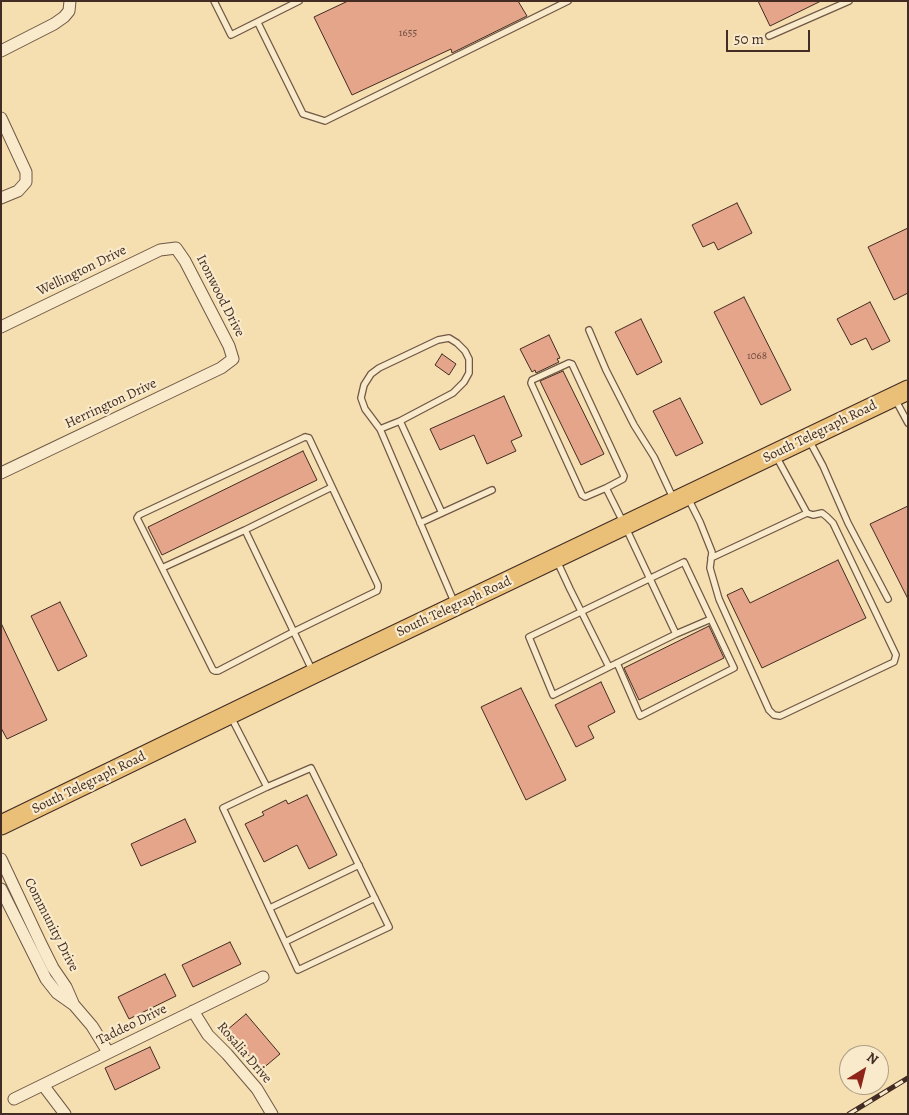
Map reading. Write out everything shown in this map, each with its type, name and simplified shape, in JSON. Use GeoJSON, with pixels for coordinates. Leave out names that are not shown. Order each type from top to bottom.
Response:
{"type":"FeatureCollection","features":[{"type":"Feature","properties":{"kind":"main road","name":"South Telegraph Road"},"geometry":{"type":"LineString","coordinates":[[1,825],[901,393]]}},
{"type":"Feature","properties":{"kind":"street"},"geometry":{"type":"LineString","coordinates":[[1,51],[64,17],[69,11],[70,1]]}},
{"type":"Feature","properties":{"kind":"street"},"geometry":{"type":"LineString","coordinates":[[1,118],[26,172],[26,182],[18,191],[6,196]]}},
{"type":"Feature","properties":{"kind":"street","name":"Wellington Drive"},"geometry":{"type":"LineString","coordinates":[[1,327],[160,250],[176,248]]}},
{"type":"Feature","properties":{"kind":"street","name":"Ironwood Drive"},"geometry":{"type":"LineString","coordinates":[[176,248],[185,261],[229,346],[233,359]]}},
{"type":"Feature","properties":{"kind":"street","name":"Herrington Drive"},"geometry":{"type":"LineString","coordinates":[[1,473],[221,368],[233,359]]}},
{"type":"Feature","properties":{"kind":"street","name":"Community Drive"},"geometry":{"type":"LineString","coordinates":[[1,859],[53,968],[66,987],[74,1005]]}},
{"type":"Feature","properties":{"kind":"street","name":"Community Drive"},"geometry":{"type":"LineString","coordinates":[[1,890],[46,979],[57,993],[74,1005],[92,1026],[108,1052]]}},
{"type":"Feature","properties":{"kind":"street","name":"Taddeo Drive"},"geometry":{"type":"LineString","coordinates":[[14,1099],[262,977]]}},
{"type":"Feature","properties":{"kind":"street","name":"Rosalia Drive"},"geometry":{"type":"LineString","coordinates":[[193,1012],[208,1035],[257,1089],[272,1114]]}},
{"type":"Feature","properties":{"kind":"street"},"geometry":{"type":"LineString","coordinates":[[42,1085],[65,1114]]}},
{"type":"Feature","properties":{"kind":"lane"},"geometry":{"type":"LineString","coordinates":[[214,1],[231,36],[299,1]]}},
{"type":"Feature","properties":{"kind":"lane"},"geometry":{"type":"LineString","coordinates":[[258,23],[303,114],[325,121],[568,1]]}},
{"type":"Feature","properties":{"kind":"lane"},"geometry":{"type":"LineString","coordinates":[[769,36],[849,1]]}},
{"type":"Feature","properties":{"kind":"lane"},"geometry":{"type":"LineString","coordinates":[[589,330],[606,370],[634,425],[681,499],[700,522],[712,552],[711,558],[710,568],[719,599],[774,716],[780,716],[894,662],[896,655],[833,523],[822,514],[813,515],[806,513],[711,558]]}},
{"type":"Feature","properties":{"kind":"lane"},"geometry":{"type":"LineString","coordinates":[[380,429],[400,421],[453,393],[464,382],[469,373],[469,359],[465,351],[457,343],[449,338],[438,340],[379,368],[371,374],[364,385],[361,398],[365,409],[380,429],[456,606]]}},
{"type":"Feature","properties":{"kind":"lane"},"geometry":{"type":"LineString","coordinates":[[569,363],[572,364],[624,476],[623,479],[606,488],[585,497],[582,495],[531,383],[532,380],[569,363]]}},
{"type":"Feature","properties":{"kind":"lane"},"geometry":{"type":"LineString","coordinates":[[901,393],[908,423]]}},
{"type":"Feature","properties":{"kind":"lane"},"geometry":{"type":"LineString","coordinates":[[400,421],[442,513]]}},
{"type":"Feature","properties":{"kind":"lane"},"geometry":{"type":"LineString","coordinates":[[306,437],[309,438],[378,588],[377,591],[215,671],[162,568],[137,518],[139,515],[306,437]]}},
{"type":"Feature","properties":{"kind":"lane"},"geometry":{"type":"LineString","coordinates":[[808,438],[823,466],[848,523],[888,599]]}},
{"type":"Feature","properties":{"kind":"lane"},"geometry":{"type":"LineString","coordinates":[[775,454],[806,513]]}},
{"type":"Feature","properties":{"kind":"lane"},"geometry":{"type":"LineString","coordinates":[[162,568],[332,488]]}},
{"type":"Feature","properties":{"kind":"lane"},"geometry":{"type":"LineString","coordinates":[[606,488],[676,634]]}},
{"type":"Feature","properties":{"kind":"lane"},"geometry":{"type":"LineString","coordinates":[[420,523],[492,490]]}},
{"type":"Feature","properties":{"kind":"lane"},"geometry":{"type":"LineString","coordinates":[[246,530],[313,674]]}},
{"type":"Feature","properties":{"kind":"lane"},"geometry":{"type":"LineString","coordinates":[[556,559],[609,667]]}},
{"type":"Feature","properties":{"kind":"lane"},"geometry":{"type":"LineString","coordinates":[[616,663],[640,716],[734,668],[711,619],[684,562],[529,637],[553,695],[616,663],[676,634],[711,619]]}},
{"type":"Feature","properties":{"kind":"lane"},"geometry":{"type":"LineString","coordinates":[[230,715],[267,788]]}},
{"type":"Feature","properties":{"kind":"lane"},"geometry":{"type":"LineString","coordinates":[[311,768],[389,927],[298,970],[224,808],[267,788],[311,768]]}},
{"type":"Feature","properties":{"kind":"lane"},"geometry":{"type":"LineString","coordinates":[[270,908],[359,865]]}},
{"type":"Feature","properties":{"kind":"lane"},"geometry":{"type":"LineString","coordinates":[[285,942],[375,898]]}},
{"type":"Feature","properties":{"kind":"lane"},"geometry":{"type":"LineString","coordinates":[[22,931],[33,926]]}},
{"type":"Feature","properties":{"kind":"building"},"geometry":{"type":"Polygon","coordinates":[[[348,1],[518,1],[527,16],[452,53],[451,49],[352,95],[314,17],[348,1]]]}},
{"type":"Feature","properties":{"kind":"building"},"geometry":{"type":"Polygon","coordinates":[[[758,1],[821,1],[770,26],[758,1]]]}},
{"type":"Feature","properties":{"kind":"building"},"geometry":{"type":"Polygon","coordinates":[[[737,203],[752,233],[718,250],[714,242],[703,247],[692,225],[737,203]]]}},
{"type":"Feature","properties":{"kind":"building"},"geometry":{"type":"Polygon","coordinates":[[[908,228],[908,293],[894,300],[868,247],[908,228]]]}},
{"type":"Feature","properties":{"kind":"building"},"geometry":{"type":"Polygon","coordinates":[[[744,297],[791,390],[761,405],[714,312],[744,297]]]}},
{"type":"Feature","properties":{"kind":"building"},"geometry":{"type":"Polygon","coordinates":[[[870,302],[890,341],[872,350],[866,338],[851,345],[837,319],[870,302]]]}},
{"type":"Feature","properties":{"kind":"building"},"geometry":{"type":"Polygon","coordinates":[[[641,319],[662,362],[637,375],[615,332],[641,319]]]}},
{"type":"Feature","properties":{"kind":"building"},"geometry":{"type":"Polygon","coordinates":[[[549,335],[560,358],[557,359],[559,362],[536,373],[535,370],[532,372],[520,349],[549,335]]]}},
{"type":"Feature","properties":{"kind":"building"},"geometry":{"type":"Polygon","coordinates":[[[442,354],[456,364],[449,375],[435,365],[442,354]]]}},
{"type":"Feature","properties":{"kind":"building"},"geometry":{"type":"Polygon","coordinates":[[[563,371],[604,454],[581,465],[540,381],[563,371]]]}},
{"type":"Feature","properties":{"kind":"building"},"geometry":{"type":"Polygon","coordinates":[[[504,396],[522,436],[511,441],[516,451],[487,464],[474,435],[440,450],[430,429],[504,396]]]}},
{"type":"Feature","properties":{"kind":"building"},"geometry":{"type":"Polygon","coordinates":[[[680,398],[703,443],[676,456],[653,411],[680,398]]]}},
{"type":"Feature","properties":{"kind":"building"},"geometry":{"type":"Polygon","coordinates":[[[303,451],[317,480],[162,555],[148,527],[303,451]]]}},
{"type":"Feature","properties":{"kind":"building"},"geometry":{"type":"Polygon","coordinates":[[[908,506],[908,599],[870,524],[908,506]]]}},
{"type":"Feature","properties":{"kind":"building"},"geometry":{"type":"Polygon","coordinates":[[[838,560],[866,618],[762,668],[727,595],[742,588],[750,603],[838,560]]]}},
{"type":"Feature","properties":{"kind":"building"},"geometry":{"type":"Polygon","coordinates":[[[60,602],[87,656],[58,671],[31,616],[60,602]]]}},
{"type":"Feature","properties":{"kind":"building"},"geometry":{"type":"Polygon","coordinates":[[[1,623],[47,720],[7,739],[1,728],[1,623]]]}},
{"type":"Feature","properties":{"kind":"building"},"geometry":{"type":"Polygon","coordinates":[[[709,626],[724,658],[639,700],[624,668],[709,626]]]}},
{"type":"Feature","properties":{"kind":"building"},"geometry":{"type":"Polygon","coordinates":[[[601,682],[615,712],[588,726],[594,738],[576,747],[555,705],[601,682]]]}},
{"type":"Feature","properties":{"kind":"building"},"geometry":{"type":"Polygon","coordinates":[[[521,688],[566,780],[526,800],[481,707],[521,688]]]}},
{"type":"Feature","properties":{"kind":"building"},"geometry":{"type":"Polygon","coordinates":[[[307,795],[337,855],[309,869],[297,845],[264,862],[245,824],[264,815],[262,812],[286,800],[288,804],[307,795]]]}},
{"type":"Feature","properties":{"kind":"building"},"geometry":{"type":"Polygon","coordinates":[[[185,819],[196,842],[141,866],[131,844],[185,819]]]}},
{"type":"Feature","properties":{"kind":"building"},"geometry":{"type":"Polygon","coordinates":[[[230,942],[241,964],[193,987],[182,965],[230,942]]]}},
{"type":"Feature","properties":{"kind":"building"},"geometry":{"type":"Polygon","coordinates":[[[165,974],[176,996],[129,1019],[118,997],[165,974]]]}},
{"type":"Feature","properties":{"kind":"building"},"geometry":{"type":"Polygon","coordinates":[[[246,1014],[280,1054],[261,1070],[227,1030],[246,1014]]]}},
{"type":"Feature","properties":{"kind":"building"},"geometry":{"type":"Polygon","coordinates":[[[150,1047],[160,1068],[115,1090],[105,1068],[150,1047]]]}},
{"type":"Feature","properties":{"kind":"railway"},"geometry":{"type":"LineString","coordinates":[[849,1114],[908,1078]]}}]}
